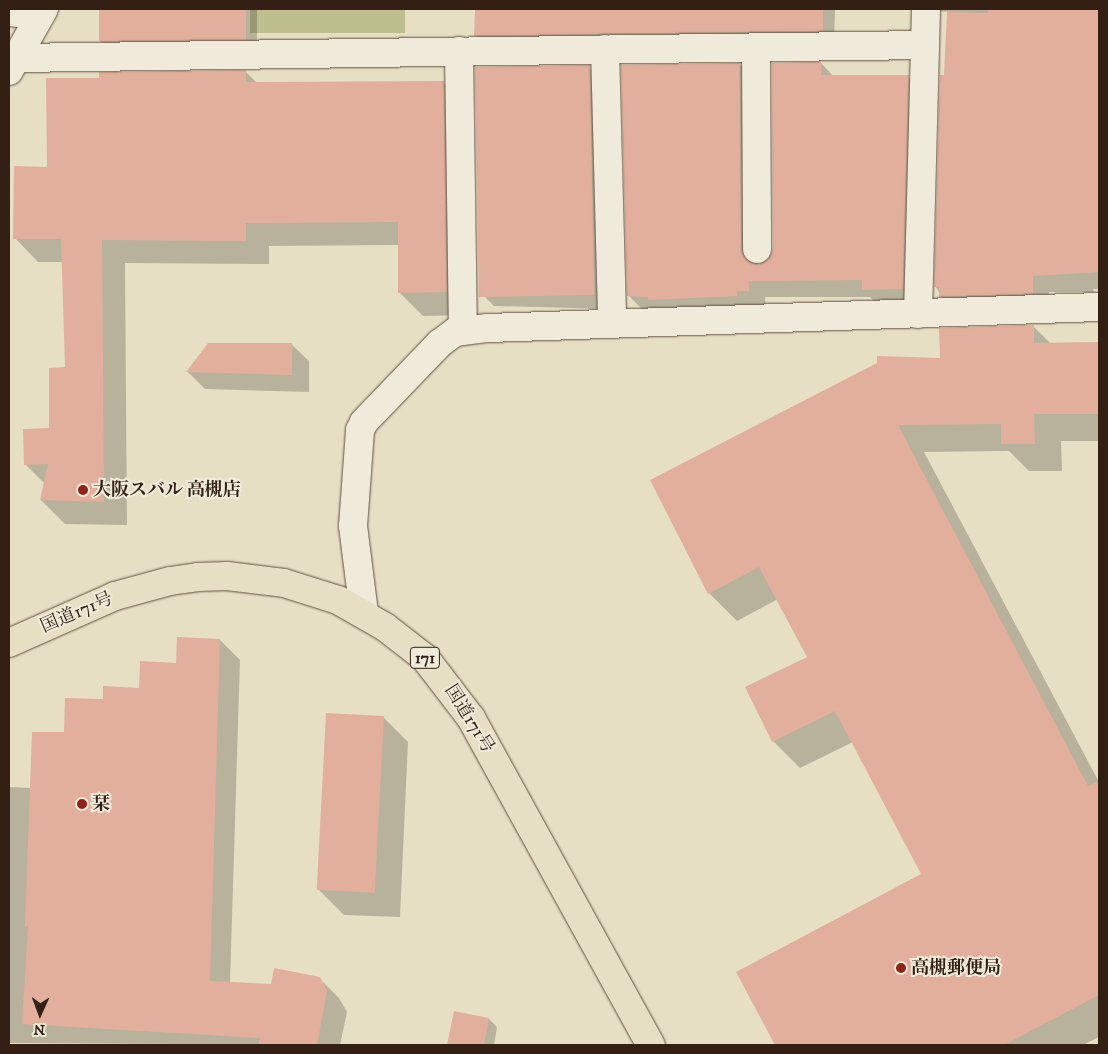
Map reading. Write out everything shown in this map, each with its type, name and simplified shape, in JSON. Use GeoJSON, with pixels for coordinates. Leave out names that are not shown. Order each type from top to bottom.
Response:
{"type":"FeatureCollection","features":[{"type":"Feature","properties":{"kind":"highway","name":"国道171号"},"geometry":{"type":"LineString","coordinates":[[9,642],[115,596],[170,580],[198,577],[227,576],[284,583],[338,600],[364,613],[425,658],[458,697],[651,1045]]}},
{"type":"Feature","properties":{"kind":"street"},"geometry":{"type":"LineString","coordinates":[[918,314],[925,9]]}},
{"type":"Feature","properties":{"kind":"street"},"geometry":{"type":"LineString","coordinates":[[9,12],[42,12],[12,65]]}},
{"type":"Feature","properties":{"kind":"street"},"geometry":{"type":"LineString","coordinates":[[12,65],[459,51],[924,45]]}},
{"type":"Feature","properties":{"kind":"street"},"geometry":{"type":"LineString","coordinates":[[756,47],[758,250]]}},
{"type":"Feature","properties":{"kind":"street"},"geometry":{"type":"LineString","coordinates":[[605,49],[612,324]]}},
{"type":"Feature","properties":{"kind":"street"},"geometry":{"type":"LineString","coordinates":[[459,51],[463,330]]}},
{"type":"Feature","properties":{"kind":"street"},"geometry":{"type":"LineString","coordinates":[[364,613],[353,526],[360,430],[364,422],[440,342],[463,330],[1099,307]]}},
{"type":"Feature","properties":{"kind":"green space"},"geometry":{"type":"Polygon","coordinates":[[[250,9],[405,9],[405,33],[250,33],[250,9]]]}},
{"type":"Feature","properties":{"kind":"building"},"geometry":{"type":"Polygon","coordinates":[[[99,9],[246,9],[246,41],[99,41],[99,9]]]}},
{"type":"Feature","properties":{"kind":"building"},"geometry":{"type":"Polygon","coordinates":[[[475,9],[823,9],[823,31],[474,36],[475,9]]]}},
{"type":"Feature","properties":{"kind":"building"},"geometry":{"type":"Polygon","coordinates":[[[988,9],[1099,9],[1099,272],[1033,276],[1033,294],[939,297],[939,287],[934,287],[940,75],[944,75],[947,12],[988,13],[988,9]]]}},
{"type":"Feature","properties":{"kind":"building"},"geometry":{"type":"Polygon","coordinates":[[[821,62],[821,75],[909,75],[903,289],[862,290],[862,280],[749,281],[749,291],[737,291],[737,296],[648,300],[648,297],[627,296],[621,65],[740,63],[741,249],[749,262],[758,265],[770,257],[773,249],[772,63],[821,62]]]}},
{"type":"Feature","properties":{"kind":"building"},"geometry":{"type":"Polygon","coordinates":[[[590,65],[594,295],[479,297],[475,67],[590,65]]]}},
{"type":"Feature","properties":{"kind":"building"},"geometry":{"type":"Polygon","coordinates":[[[246,70],[246,82],[444,81],[447,292],[398,293],[398,222],[246,223],[246,241],[102,240],[104,502],[40,500],[48,464],[24,465],[23,429],[49,428],[49,368],[65,367],[61,239],[13,239],[14,166],[47,167],[46,78],[99,78],[99,72],[246,70]]]}},
{"type":"Feature","properties":{"kind":"building"},"geometry":{"type":"Polygon","coordinates":[[[1034,325],[1034,343],[1099,342],[1099,414],[1034,414],[1035,444],[1001,444],[1001,424],[898,425],[1088,786],[1099,781],[1099,995],[1004,1045],[775,1045],[736,972],[921,874],[835,711],[772,742],[745,687],[807,657],[759,567],[708,594],[650,480],[877,363],[877,356],[940,358],[939,328],[1034,325]]]}},
{"type":"Feature","properties":{"kind":"building"},"geometry":{"type":"Polygon","coordinates":[[[208,343],[292,343],[292,375],[186,372],[208,343]]]}},
{"type":"Feature","properties":{"kind":"building"},"geometry":{"type":"Polygon","coordinates":[[[177,637],[220,639],[210,981],[271,984],[274,968],[320,977],[327,991],[317,1045],[258,1045],[260,1038],[22,1024],[28,927],[25,926],[32,732],[64,732],[65,698],[103,699],[103,686],[139,688],[140,661],[176,663],[177,637]]]}},
{"type":"Feature","properties":{"kind":"building"},"geometry":{"type":"Polygon","coordinates":[[[326,713],[384,716],[375,893],[317,890],[326,713]]]}},
{"type":"Feature","properties":{"kind":"building"},"geometry":{"type":"Polygon","coordinates":[[[454,1011],[489,1018],[484,1045],[447,1045],[454,1011]]]}},
{"type":"Feature","properties":{"kind":"place","name":"大阪スバル 高槻店"},"geometry":{"type":"Point","coordinates":[83,490]}},
{"type":"Feature","properties":{"kind":"place","name":"栞"},"geometry":{"type":"Point","coordinates":[82,804]}},
{"type":"Feature","properties":{"kind":"place","name":"高槻郵便局"},"geometry":{"type":"Point","coordinates":[901,968]}}]}
